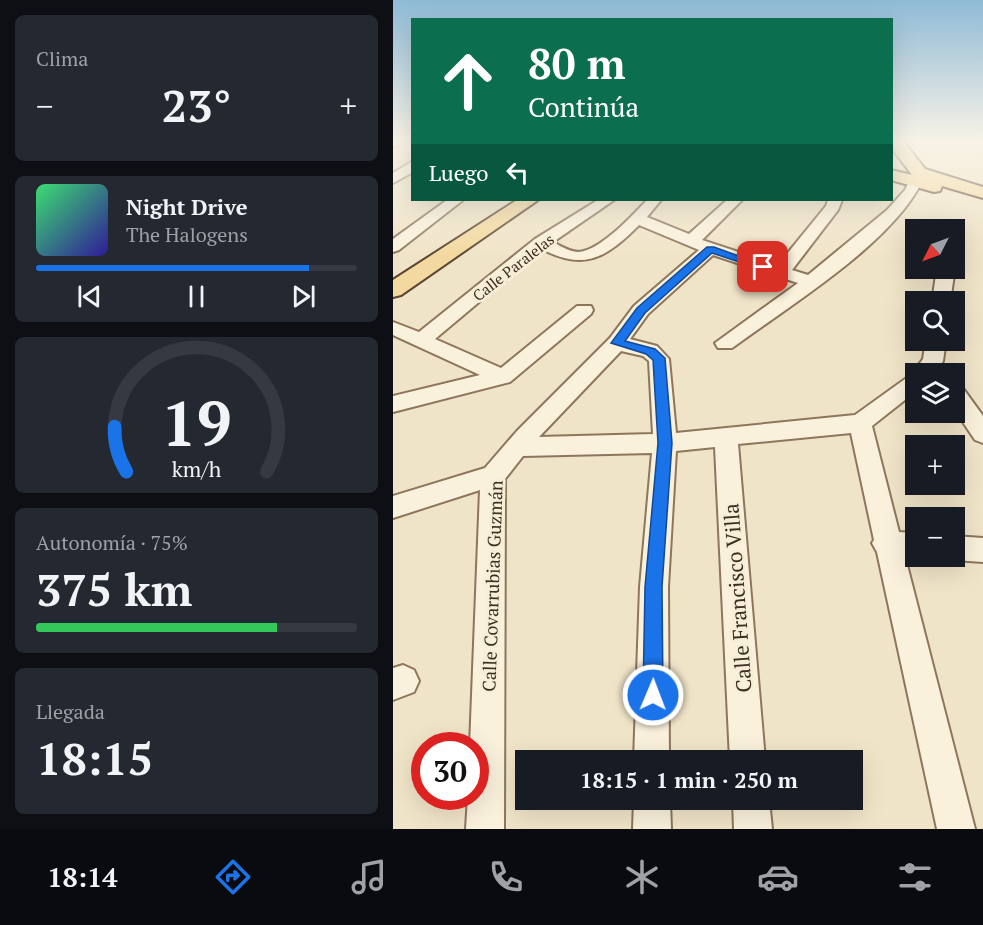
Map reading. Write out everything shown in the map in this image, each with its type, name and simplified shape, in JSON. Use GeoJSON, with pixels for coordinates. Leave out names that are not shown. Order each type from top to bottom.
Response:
{"type":"FeatureCollection","features":[{"type":"Feature","properties":{"kind":"main road"},"geometry":{"type":"LineString","coordinates":[[924,180],[970,194],[983,194]]}},
{"type":"Feature","properties":{"kind":"main road"},"geometry":{"type":"LineString","coordinates":[[393,290],[527,201]]}},
{"type":"Feature","properties":{"kind":"street"},"geometry":{"type":"LineString","coordinates":[[725,343],[867,237],[908,199],[918,180]]}},
{"type":"Feature","properties":{"kind":"street"},"geometry":{"type":"LineString","coordinates":[[393,247],[455,201]]}},
{"type":"Feature","properties":{"kind":"street","name":"Calle Paralelas"},"geometry":{"type":"LineString","coordinates":[[422,340],[541,242],[605,201]]}},
{"type":"Feature","properties":{"kind":"street"},"geometry":{"type":"LineString","coordinates":[[541,242],[575,257],[585,257],[638,219],[653,201]]}},
{"type":"Feature","properties":{"kind":"street","name":"Calle Covarrubias Guzmán"},"geometry":{"type":"LineString","coordinates":[[485,829],[493,476],[517,447],[617,343],[641,310],[701,245],[734,201]]}},
{"type":"Feature","properties":{"kind":"street"},"geometry":{"type":"LineString","coordinates":[[781,273],[833,207],[835,201]]}},
{"type":"Feature","properties":{"kind":"street"},"geometry":{"type":"LineString","coordinates":[[638,219],[701,245],[809,281]]}},
{"type":"Feature","properties":{"kind":"street"},"geometry":{"type":"LineString","coordinates":[[393,404],[503,377],[584,310]]}},
{"type":"Feature","properties":{"kind":"street"},"geometry":{"type":"LineString","coordinates":[[393,328],[503,377]]}},
{"type":"Feature","properties":{"kind":"street"},"geometry":{"type":"LineString","coordinates":[[617,343],[650,351],[659,358],[665,443],[654,587],[652,750]]}},
{"type":"Feature","properties":{"kind":"street"},"geometry":{"type":"LineString","coordinates":[[517,447],[665,443],[859,423],[905,386]]}},
{"type":"Feature","properties":{"kind":"street"},"geometry":{"type":"LineString","coordinates":[[965,408],[983,434]]}},
{"type":"Feature","properties":{"kind":"street"},"geometry":{"type":"LineString","coordinates":[[859,423],[956,829]]}},
{"type":"Feature","properties":{"kind":"street","name":"Calle Francisco Villa"},"geometry":{"type":"LineString","coordinates":[[726,435],[747,750]]}},
{"type":"Feature","properties":{"kind":"street"},"geometry":{"type":"LineString","coordinates":[[393,507],[493,476]]}},
{"type":"Feature","properties":{"kind":"street"},"geometry":{"type":"LineString","coordinates":[[886,543],[905,544]]}},
{"type":"Feature","properties":{"kind":"street"},"geometry":{"type":"LineString","coordinates":[[965,549],[983,550]]}},
{"type":"Feature","properties":{"kind":"street"},"geometry":{"type":"LineString","coordinates":[[652,810],[652,829]]}},
{"type":"Feature","properties":{"kind":"street"},"geometry":{"type":"LineString","coordinates":[[752,810],[753,829]]}},
{"type":"Feature","properties":{"kind":"route"},"geometry":{"type":"LineString","coordinates":[[653,695],[654,587],[665,443],[659,358],[650,351],[617,343],[641,310],[710,249],[763,267]]}}]}
